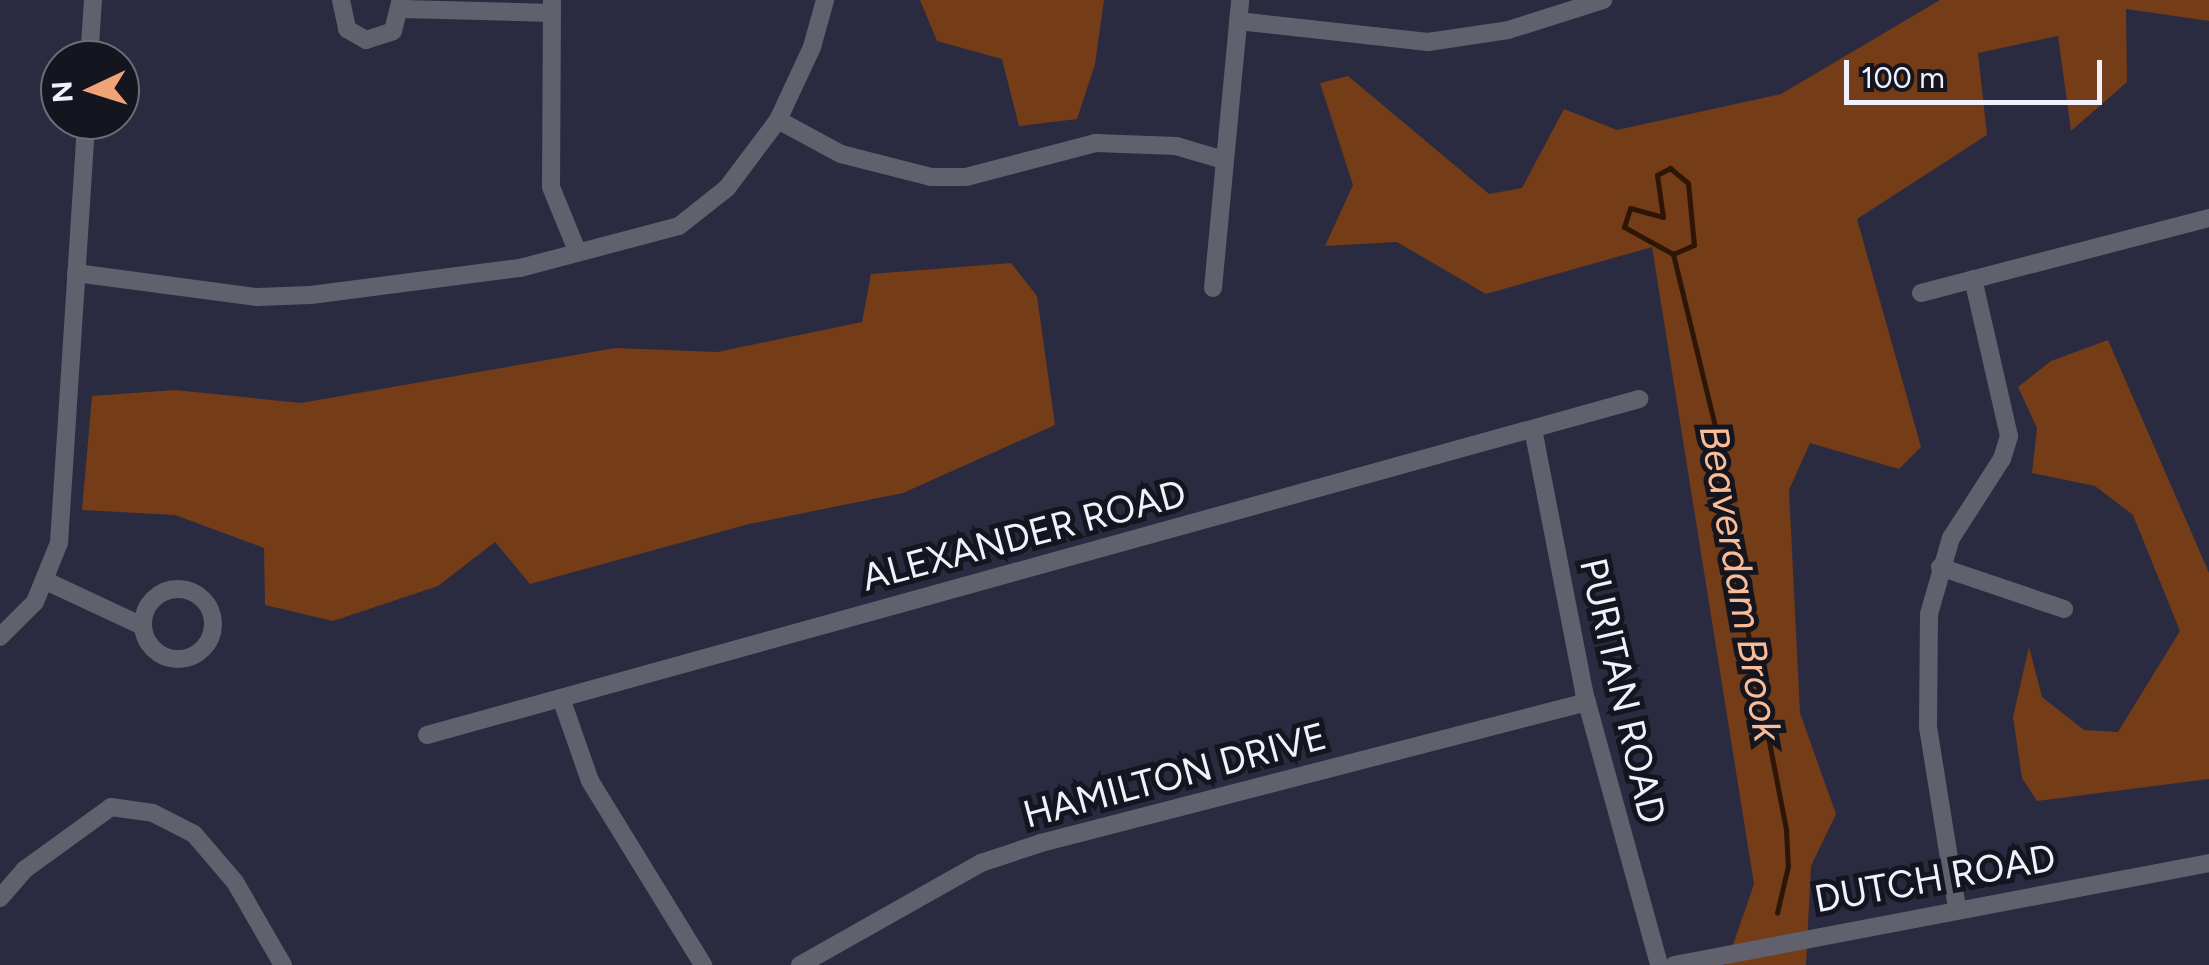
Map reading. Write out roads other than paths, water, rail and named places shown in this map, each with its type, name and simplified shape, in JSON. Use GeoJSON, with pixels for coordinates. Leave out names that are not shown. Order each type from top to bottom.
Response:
{"type":"FeatureCollection","features":[{"type":"Feature","properties":{"kind":"street"},"geometry":{"type":"LineString","coordinates":[[91,40],[93,0]]}},
{"type":"Feature","properties":{"kind":"street"},"geometry":{"type":"LineString","coordinates":[[341,0],[346,29],[366,40],[393,31],[401,4],[552,6],[550,187],[578,253]]}},
{"type":"Feature","properties":{"kind":"street"},"geometry":{"type":"LineString","coordinates":[[76,274],[293,296],[404,287],[578,253],[697,216],[778,120],[812,47],[825,0]]}},
{"type":"Feature","properties":{"kind":"street"},"geometry":{"type":"LineString","coordinates":[[1213,288],[1240,0]]}},
{"type":"Feature","properties":{"kind":"street"},"geometry":{"type":"LineString","coordinates":[[1238,21],[1428,42],[1508,30],[1604,0]]}},
{"type":"Feature","properties":{"kind":"street"},"geometry":{"type":"LineString","coordinates":[[778,120],[841,154],[931,177],[966,177],[1096,143],[1176,146],[1224,160]]}},
{"type":"Feature","properties":{"kind":"street"},"geometry":{"type":"LineString","coordinates":[[0,638],[46,582],[61,527],[85,140]]}},
{"type":"Feature","properties":{"kind":"street"},"geometry":{"type":"LineString","coordinates":[[1921,293],[2209,218]]}},
{"type":"Feature","properties":{"kind":"street"},"geometry":{"type":"LineString","coordinates":[[1958,908],[1925,676],[1929,614],[1940,567],[2009,436],[1973,279]]}},
{"type":"Feature","properties":{"kind":"street","name":"ALEXANDER ROAD"},"geometry":{"type":"LineString","coordinates":[[427,735],[1638,400]]}},
{"type":"Feature","properties":{"kind":"street","name":"PURITAN ROAD"},"geometry":{"type":"LineString","coordinates":[[1532,430],[1587,702],[1659,965]]}},
{"type":"Feature","properties":{"kind":"street"},"geometry":{"type":"LineString","coordinates":[[1940,567],[2064,609]]}},
{"type":"Feature","properties":{"kind":"street"},"geometry":{"type":"LineString","coordinates":[[46,582],[142,626],[159,654],[180,659],[208,642],[214,621],[197,594],[175,588],[152,599],[142,626]]}},
{"type":"Feature","properties":{"kind":"street"},"geometry":{"type":"LineString","coordinates":[[560,698],[590,780],[703,965]]}},
{"type":"Feature","properties":{"kind":"street","name":"HAMILTON DRIVE"},"geometry":{"type":"LineString","coordinates":[[800,965],[981,863],[1040,843],[1587,702]]}},
{"type":"Feature","properties":{"kind":"street"},"geometry":{"type":"LineString","coordinates":[[0,898],[24,870],[111,807],[153,813],[194,834],[225,870],[283,965]]}},
{"type":"Feature","properties":{"kind":"street","name":"DUTCH ROAD"},"geometry":{"type":"LineString","coordinates":[[1674,965],[2209,863]]}},
{"type":"Feature","properties":{"kind":"waterway"},"geometry":{"type":"LineString","coordinates":[[1670,168],[1688,183],[1694,245],[1673,254],[1624,227],[1630,208],[1663,217],[1657,175],[1670,168]]}},
{"type":"Feature","properties":{"kind":"waterway","name":"Beaverdam Brook"},"geometry":{"type":"LineString","coordinates":[[1673,254],[1719,442],[1722,500],[1786,830],[1788,866],[1777,913]]}}]}
